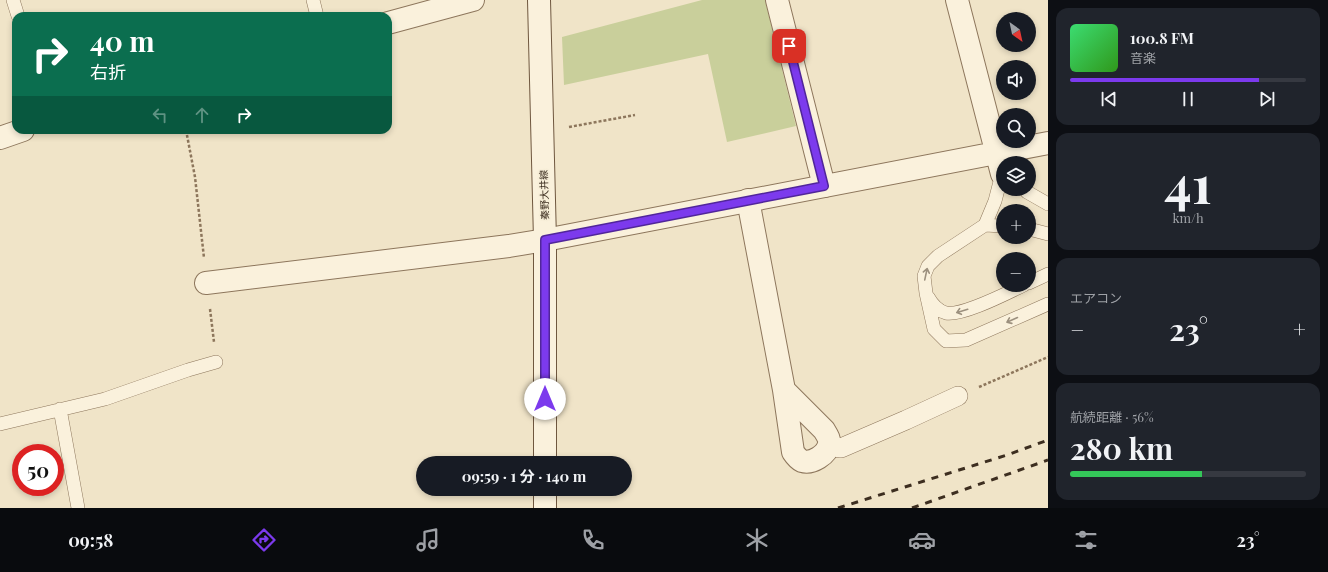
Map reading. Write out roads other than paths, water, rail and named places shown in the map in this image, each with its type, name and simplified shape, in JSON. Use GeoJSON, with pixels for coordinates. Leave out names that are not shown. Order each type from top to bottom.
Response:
{"type":"FeatureCollection","features":[{"type":"Feature","properties":{"kind":"street"},"geometry":{"type":"LineString","coordinates":[[392,22],[473,0]]}},
{"type":"Feature","properties":{"kind":"street","name":"秦野大井線"},"geometry":{"type":"LineString","coordinates":[[539,0],[545,240],[545,456]]}},
{"type":"Feature","properties":{"kind":"street"},"geometry":{"type":"LineString","coordinates":[[777,0],[824,186]]}},
{"type":"Feature","properties":{"kind":"street"},"geometry":{"type":"LineString","coordinates":[[957,0],[998,156]]}},
{"type":"Feature","properties":{"kind":"street"},"geometry":{"type":"LineString","coordinates":[[0,138],[12,134]]}},
{"type":"Feature","properties":{"kind":"street"},"geometry":{"type":"LineString","coordinates":[[206,283],[509,246],[1048,143]]}},
{"type":"Feature","properties":{"kind":"street"},"geometry":{"type":"LineString","coordinates":[[748,200],[784,390],[793,452],[803,461],[811,461],[826,452],[828,438],[824,430],[784,390]]}},
{"type":"Feature","properties":{"kind":"street"},"geometry":{"type":"LineString","coordinates":[[828,446],[842,448],[958,396]]}},
{"type":"Feature","properties":{"kind":"street"},"geometry":{"type":"LineString","coordinates":[[545,496],[545,508]]}},
{"type":"Feature","properties":{"kind":"lane"},"geometry":{"type":"LineString","coordinates":[[13,0],[17,12]]}},
{"type":"Feature","properties":{"kind":"lane"},"geometry":{"type":"LineString","coordinates":[[313,0],[316,12]]}},
{"type":"Feature","properties":{"kind":"lane"},"geometry":{"type":"LineString","coordinates":[[996,196],[985,225],[938,256],[928,266],[924,276],[934,329],[946,341],[966,340],[1048,304]]}},
{"type":"Feature","properties":{"kind":"lane"},"geometry":{"type":"LineString","coordinates":[[1034,196],[1048,204]]}},
{"type":"Feature","properties":{"kind":"lane"},"geometry":{"type":"LineString","coordinates":[[985,225],[996,226]]}},
{"type":"Feature","properties":{"kind":"lane"},"geometry":{"type":"LineString","coordinates":[[1036,231],[1048,234]]}},
{"type":"Feature","properties":{"kind":"lane"},"geometry":{"type":"LineString","coordinates":[[1036,280],[1048,274]]}},
{"type":"Feature","properties":{"kind":"lane"},"geometry":{"type":"LineString","coordinates":[[926,293],[931,303],[938,309],[945,312],[954,313],[966,310],[1008,292]]}},
{"type":"Feature","properties":{"kind":"lane"},"geometry":{"type":"LineString","coordinates":[[0,424],[105,399],[188,370],[216,362]]}},
{"type":"Feature","properties":{"kind":"lane"},"geometry":{"type":"LineString","coordinates":[[60,409],[78,508]]}},
{"type":"Feature","properties":{"kind":"railway"},"geometry":{"type":"LineString","coordinates":[[838,508],[1007,455],[1048,440]]}},
{"type":"Feature","properties":{"kind":"railway"},"geometry":{"type":"LineString","coordinates":[[912,508],[1048,460]]}}]}
